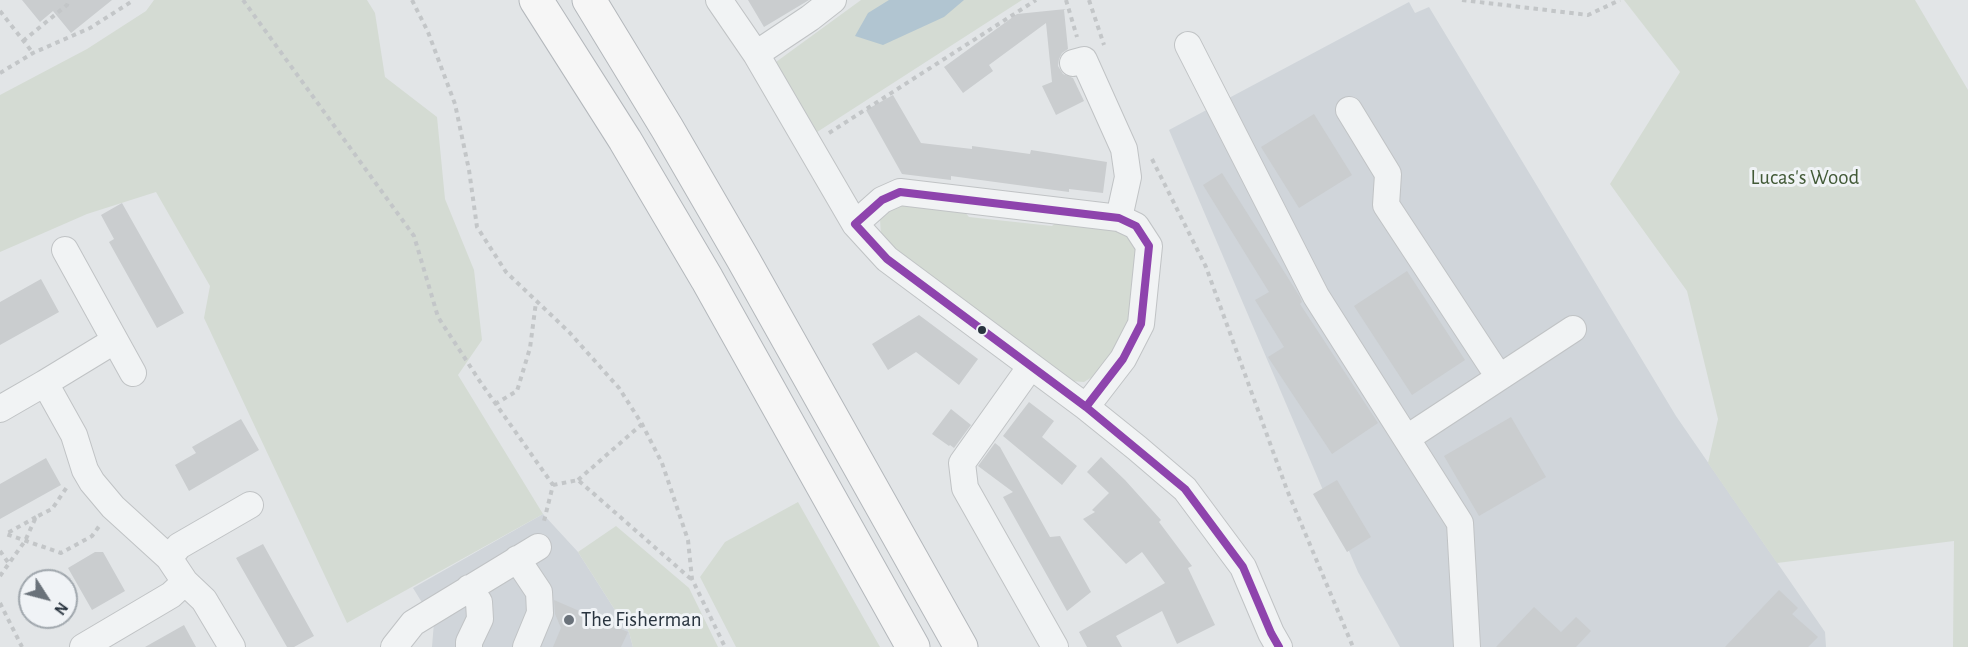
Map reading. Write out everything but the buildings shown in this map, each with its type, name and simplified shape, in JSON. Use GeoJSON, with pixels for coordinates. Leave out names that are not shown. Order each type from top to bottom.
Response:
{"type":"FeatureCollection","features":[{"type":"Feature","properties":{"kind":"highway"},"geometry":{"type":"LineString","coordinates":[[537,0],[625,140],[707,279],[913,647]]}},
{"type":"Feature","properties":{"kind":"highway"},"geometry":{"type":"LineString","coordinates":[[589,0],[737,249],[961,647]]}},
{"type":"Feature","properties":{"kind":"street"},"geometry":{"type":"LineString","coordinates":[[719,0],[756,54],[855,224],[887,259],[1086,407],[1185,489],[1243,567],[1279,647]]}},
{"type":"Feature","properties":{"kind":"street"},"geometry":{"type":"LineString","coordinates":[[756,54],[833,0]]}},
{"type":"Feature","properties":{"kind":"street"},"geometry":{"type":"LineString","coordinates":[[1188,45],[1316,296],[1460,523],[1467,647]]}},
{"type":"Feature","properties":{"kind":"street"},"geometry":{"type":"LineString","coordinates":[[1088,58],[1124,149],[1128,177],[1119,218]]}},
{"type":"Feature","properties":{"kind":"street"},"geometry":{"type":"LineString","coordinates":[[1348,110],[1388,174],[1386,205],[1499,377]]}},
{"type":"Feature","properties":{"kind":"street"},"geometry":{"type":"LineString","coordinates":[[855,224],[882,200],[900,192],[1119,218],[1136,226],[1149,246],[1141,324],[1123,359],[1086,407]]}},
{"type":"Feature","properties":{"kind":"street"},"geometry":{"type":"LineString","coordinates":[[65,250],[133,373]]}},
{"type":"Feature","properties":{"kind":"street"},"geometry":{"type":"LineString","coordinates":[[1407,438],[1573,329]]}},
{"type":"Feature","properties":{"kind":"street"},"geometry":{"type":"LineString","coordinates":[[0,409],[114,341]]}},
{"type":"Feature","properties":{"kind":"street"},"geometry":{"type":"LineString","coordinates":[[1031,366],[962,463],[965,488],[1055,647]]}},
{"type":"Feature","properties":{"kind":"street"},"geometry":{"type":"LineString","coordinates":[[45,383],[74,435],[85,470],[113,507],[169,558],[186,582],[204,600],[232,647]]}},
{"type":"Feature","properties":{"kind":"street"},"geometry":{"type":"LineString","coordinates":[[169,558],[180,546],[250,505]]}},
{"type":"Feature","properties":{"kind":"street"},"geometry":{"type":"LineString","coordinates":[[394,647],[413,623],[528,553],[538,592],[540,613],[526,647]]}},
{"type":"Feature","properties":{"kind":"street"},"geometry":{"type":"LineString","coordinates":[[83,647],[171,595],[186,582]]}},
{"type":"Feature","properties":{"kind":"street"},"geometry":{"type":"LineString","coordinates":[[469,588],[479,602],[480,619],[469,642],[469,647]]}},
{"type":"Feature","properties":{"kind":"path"},"geometry":{"type":"LineString","coordinates":[[23,41],[67,5],[69,0]]}},
{"type":"Feature","properties":{"kind":"path"},"geometry":{"type":"LineString","coordinates":[[0,73],[33,53],[90,28],[134,0]]}},
{"type":"Feature","properties":{"kind":"path"},"geometry":{"type":"LineString","coordinates":[[243,0],[414,236],[438,317],[495,404],[553,485]]}},
{"type":"Feature","properties":{"kind":"path"},"geometry":{"type":"LineString","coordinates":[[412,0],[428,32],[455,104],[469,170],[477,227],[506,272],[569,332],[619,388],[642,424],[663,463],[688,540],[692,579],[725,647]]}},
{"type":"Feature","properties":{"kind":"path"},"geometry":{"type":"LineString","coordinates":[[809,146],[1036,0]]}},
{"type":"Feature","properties":{"kind":"path"},"geometry":{"type":"LineString","coordinates":[[1066,0],[1088,58]]}},
{"type":"Feature","properties":{"kind":"path"},"geometry":{"type":"LineString","coordinates":[[1088,58],[1089,0]]}},
{"type":"Feature","properties":{"kind":"path"},"geometry":{"type":"LineString","coordinates":[[1462,0],[1588,15],[1620,0]]}},
{"type":"Feature","properties":{"kind":"path"},"geometry":{"type":"LineString","coordinates":[[0,11],[33,53]]}},
{"type":"Feature","properties":{"kind":"path"},"geometry":{"type":"LineString","coordinates":[[1149,154],[1206,267],[1287,490],[1353,647]]}},
{"type":"Feature","properties":{"kind":"path"},"geometry":{"type":"LineString","coordinates":[[495,404],[517,391],[530,348],[536,301]]}},
{"type":"Feature","properties":{"kind":"path"},"geometry":{"type":"LineString","coordinates":[[553,485],[578,480],[642,424]]}},
{"type":"Feature","properties":{"kind":"path"},"geometry":{"type":"LineString","coordinates":[[85,470],[73,480],[52,508],[6,534],[61,553],[92,536],[113,507]]}},
{"type":"Feature","properties":{"kind":"path"},"geometry":{"type":"LineString","coordinates":[[578,480],[692,579]]}},
{"type":"Feature","properties":{"kind":"path"},"geometry":{"type":"LineString","coordinates":[[528,553],[553,485]]}},
{"type":"Feature","properties":{"kind":"path"},"geometry":{"type":"LineString","coordinates":[[0,576],[25,542],[36,517]]}},
{"type":"Feature","properties":{"kind":"path"},"geometry":{"type":"LineString","coordinates":[[0,551],[10,565]]}},
{"type":"Feature","properties":{"kind":"path"},"geometry":{"type":"LineString","coordinates":[[0,603],[22,647]]}},
{"type":"Feature","properties":{"kind":"shaded area"},"geometry":{"type":"Polygon","coordinates":[[[1409,2],[1415,13],[1429,7],[1676,416],[1825,632],[1826,647],[1400,647],[1358,572],[1169,130],[1409,2]]]}},
{"type":"Feature","properties":{"kind":"shaded area"},"geometry":{"type":"Polygon","coordinates":[[[543,514],[578,552],[629,632],[633,647],[432,647],[434,622],[413,588],[543,514]]]}},
{"type":"Feature","properties":{"kind":"green space"},"geometry":{"type":"Polygon","coordinates":[[[154,0],[367,0],[375,13],[385,77],[437,117],[445,199],[474,270],[482,340],[458,375],[543,514],[347,623],[204,318],[210,286],[156,192],[87,214],[0,252],[0,95],[87,49],[146,11],[154,0]]]}},
{"type":"Feature","properties":{"kind":"green space"},"geometry":{"type":"Polygon","coordinates":[[[861,0],[1022,0],[814,134],[776,62],[861,0]]]}},
{"type":"Feature","properties":{"kind":"green space","name":"Lucas's Wood"},"geometry":{"type":"Polygon","coordinates":[[[1624,0],[1915,0],[1968,90],[1968,647],[1953,647],[1954,541],[1777,563],[1708,463],[1718,419],[1687,291],[1610,184],[1680,72],[1624,0]]]}},
{"type":"Feature","properties":{"kind":"green space"},"geometry":{"type":"Polygon","coordinates":[[[902,202],[962,209],[969,217],[1052,226],[1060,219],[1125,230],[1138,252],[1131,316],[1117,348],[1097,374],[1084,382],[1070,381],[893,251],[881,237],[880,219],[885,211],[902,202]]]}},
{"type":"Feature","properties":{"kind":"green space"},"geometry":{"type":"Polygon","coordinates":[[[798,502],[880,647],[736,647],[700,577],[725,542],[798,502]]]}},
{"type":"Feature","properties":{"kind":"green space"},"geometry":{"type":"Polygon","coordinates":[[[616,526],[689,588],[718,647],[633,647],[629,632],[578,552],[616,526]]]}},
{"type":"Feature","properties":{"kind":"water"},"geometry":{"type":"Polygon","coordinates":[[[889,0],[964,0],[944,17],[883,45],[855,36],[868,13],[889,0]]]}},
{"type":"Feature","properties":{"kind":"transit line"},"geometry":{"type":"LineString","coordinates":[[855,224],[882,200],[900,192],[1119,218],[1136,226],[1149,246],[1141,324],[1123,359],[1086,407]]}},
{"type":"Feature","properties":{"kind":"transit line"},"geometry":{"type":"LineString","coordinates":[[855,224],[887,259],[1086,407],[1185,489],[1243,567],[1279,647]]}},
{"type":"Feature","properties":{"kind":"place","name":"The Fisherman"},"geometry":{"type":"Point","coordinates":[569,620]}}]}
